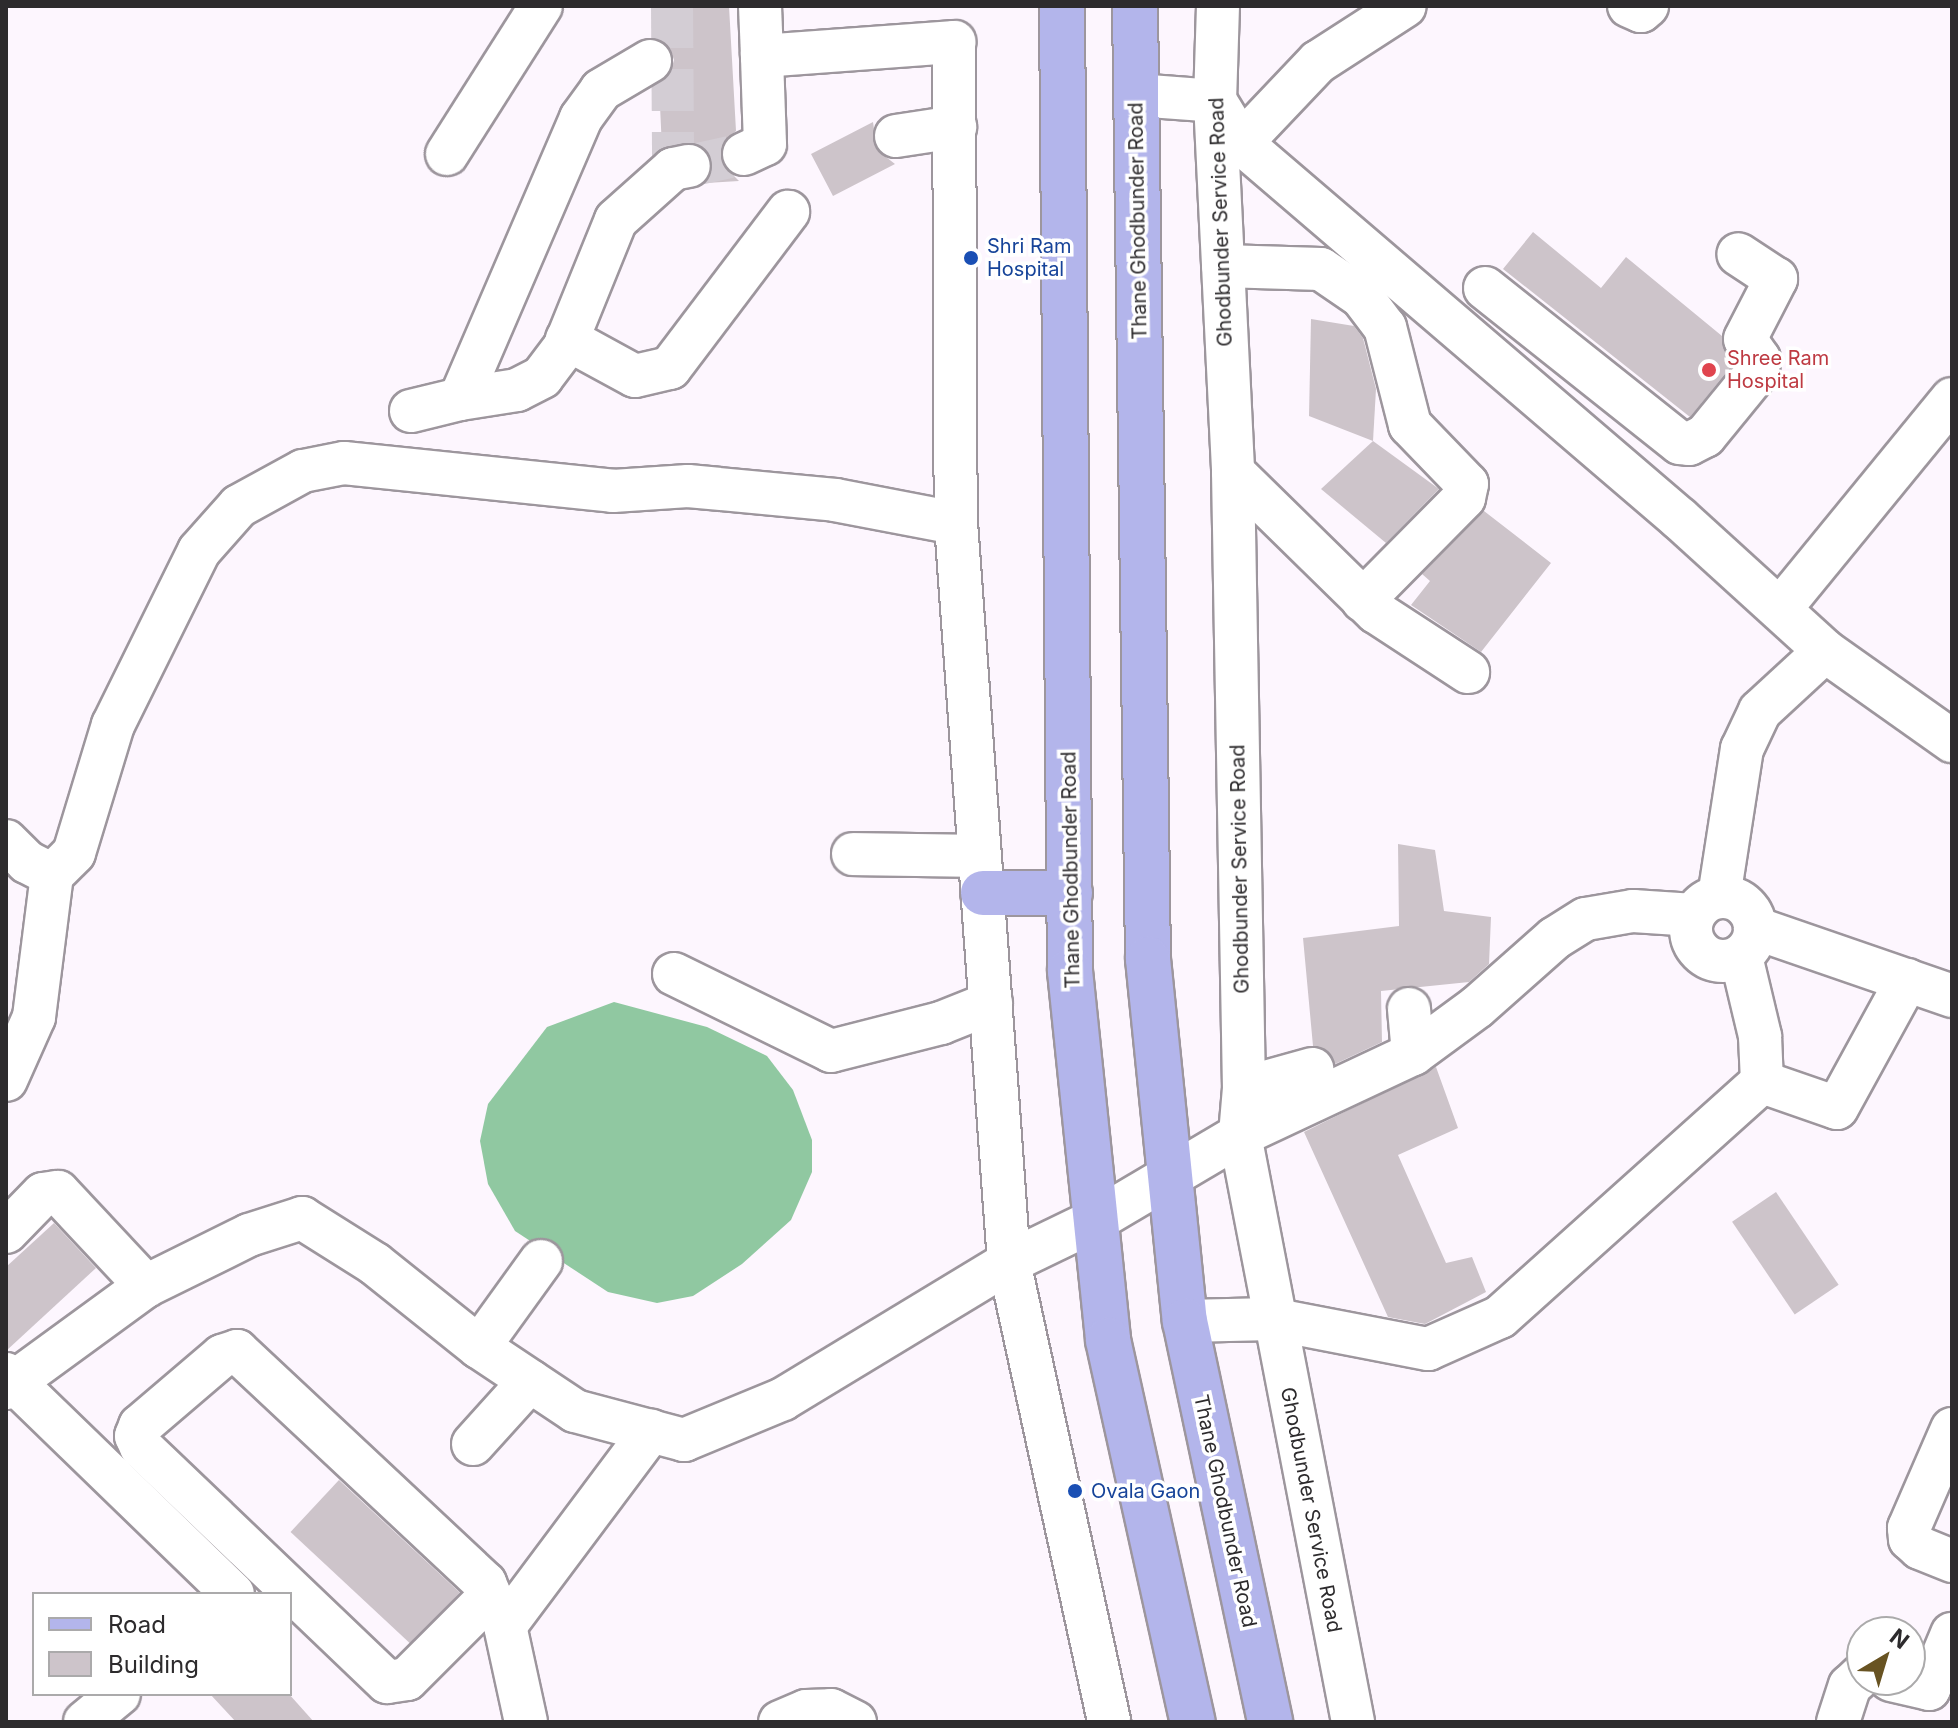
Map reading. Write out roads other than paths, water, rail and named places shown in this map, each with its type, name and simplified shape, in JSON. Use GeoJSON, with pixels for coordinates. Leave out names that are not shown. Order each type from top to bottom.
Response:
{"type":"FeatureCollection","features":[{"type":"Feature","properties":{"kind":"main road","name":"Thane Ghodbunder Road"},"geometry":{"type":"LineString","coordinates":[[1062,6],[1070,971],[1108,1340],[1193,1722]]}},
{"type":"Feature","properties":{"kind":"main road","name":"Thane Ghodbunder Road"},"geometry":{"type":"LineString","coordinates":[[1135,6],[1148,959],[1166,1179],[1185,1321],[1270,1722]]}},
{"type":"Feature","properties":{"kind":"main road"},"geometry":{"type":"LineString","coordinates":[[981,874],[1070,893]]}},
{"type":"Feature","properties":{"kind":"street"},"geometry":{"type":"LineString","coordinates":[[447,154],[541,6]]}},
{"type":"Feature","properties":{"kind":"street"},"geometry":{"type":"LineString","coordinates":[[744,154],[765,144],[760,6]]}},
{"type":"Feature","properties":{"kind":"street","name":"Ghodbunder Service Road"},"geometry":{"type":"LineString","coordinates":[[1218,6],[1215,101],[1233,472],[1244,1088],[1240,1135],[1272,1319],[1353,1722]]}},
{"type":"Feature","properties":{"kind":"street"},"geometry":{"type":"LineString","coordinates":[[1241,143],[1318,62],[1405,6]]}},
{"type":"Feature","properties":{"kind":"street"},"geometry":{"type":"LineString","coordinates":[[1629,6],[1641,11],[1647,6]]}},
{"type":"Feature","properties":{"kind":"street"},"geometry":{"type":"LineString","coordinates":[[762,56],[954,42],[956,523],[1009,1262],[1109,1722]]}},
{"type":"Feature","properties":{"kind":"street"},"geometry":{"type":"LineString","coordinates":[[460,399],[581,118],[601,90],[650,61]]}},
{"type":"Feature","properties":{"kind":"street"},"geometry":{"type":"LineString","coordinates":[[1136,95],[1215,101],[1241,143],[1781,608],[1825,651],[1952,741]]}},
{"type":"Feature","properties":{"kind":"street"},"geometry":{"type":"LineString","coordinates":[[896,136],[955,127]]}},
{"type":"Feature","properties":{"kind":"street"},"geometry":{"type":"LineString","coordinates":[[411,411],[517,390],[542,377],[567,339],[616,220],[678,164]]}},
{"type":"Feature","properties":{"kind":"street"},"geometry":{"type":"LineString","coordinates":[[567,339],[635,376],[655,376],[670,368],[788,212]]}},
{"type":"Feature","properties":{"kind":"street"},"geometry":{"type":"LineString","coordinates":[[1485,288],[1680,443],[1705,436],[1758,371],[1759,359],[1745,339],[1776,279],[1738,254]]}},
{"type":"Feature","properties":{"kind":"street"},"geometry":{"type":"LineString","coordinates":[[1223,266],[1321,269],[1362,297],[1385,327],[1410,425],[1467,484],[1464,498],[1363,600]]}},
{"type":"Feature","properties":{"kind":"street"},"geometry":{"type":"LineString","coordinates":[[1553,410],[1586,369]]}},
{"type":"Feature","properties":{"kind":"street"},"geometry":{"type":"LineString","coordinates":[[1781,608],[1952,399]]}},
{"type":"Feature","properties":{"kind":"street"},"geometry":{"type":"LineString","coordinates":[[6,1080],[34,1017],[23,860],[74,853],[113,725],[199,551],[239,506],[303,471],[344,463],[613,491],[688,486],[835,500],[956,523]]}},
{"type":"Feature","properties":{"kind":"street"},"geometry":{"type":"LineString","coordinates":[[1233,472],[1363,600],[1468,672]]}},
{"type":"Feature","properties":{"kind":"street"},"geometry":{"type":"LineString","coordinates":[[1825,651],[1760,711],[1742,749],[1707,906],[1692,935],[1702,953],[1722,960],[1748,942],[1907,980],[1952,996]]}},
{"type":"Feature","properties":{"kind":"street"},"geometry":{"type":"LineString","coordinates":[[853,854],[981,874]]}},
{"type":"Feature","properties":{"kind":"street"},"geometry":{"type":"LineString","coordinates":[[231,1592],[9,1381],[146,1286],[249,1235],[302,1218],[375,1264],[479,1347],[575,1411],[684,1440],[783,1399],[1009,1262],[1096,1220],[1240,1135],[1413,1054],[1477,1007],[1555,938],[1586,919],[1633,911],[1707,906],[1748,908],[1748,942],[1760,1036],[1762,1082],[1544,1283],[1487,1323],[1428,1349],[1272,1319],[1185,1321]]}},
{"type":"Feature","properties":{"kind":"street"},"geometry":{"type":"LineString","coordinates":[[674,974],[831,1051],[941,1023],[991,1003]]}},
{"type":"Feature","properties":{"kind":"street"},"geometry":{"type":"LineString","coordinates":[[1762,1082],[1837,1108],[1907,980]]}},
{"type":"Feature","properties":{"kind":"street"},"geometry":{"type":"LineString","coordinates":[[1409,1009],[1413,1054]]}},
{"type":"Feature","properties":{"kind":"street"},"geometry":{"type":"LineString","coordinates":[[1244,1088],[1312,1069]]}},
{"type":"Feature","properties":{"kind":"street"},"geometry":{"type":"LineString","coordinates":[[6,1232],[43,1194],[58,1192],[146,1286]]}},
{"type":"Feature","properties":{"kind":"street"},"geometry":{"type":"LineString","coordinates":[[479,1347],[541,1261]]}},
{"type":"Feature","properties":{"kind":"street"},"geometry":{"type":"LineString","coordinates":[[263,1584],[141,1447],[136,1436],[140,1426],[222,1356],[237,1351],[485,1583],[489,1593],[407,1679],[395,1684],[387,1682],[292,1607]]}},
{"type":"Feature","properties":{"kind":"street"},"geometry":{"type":"LineString","coordinates":[[473,1444],[530,1381]]}},
{"type":"Feature","properties":{"kind":"street"},"geometry":{"type":"LineString","coordinates":[[1952,1429],[1909,1528],[1910,1539],[1920,1548],[1952,1561]]}},
{"type":"Feature","properties":{"kind":"street"},"geometry":{"type":"LineString","coordinates":[[526,1722],[505,1626],[651,1431]]}},
{"type":"Feature","properties":{"kind":"street"},"geometry":{"type":"LineString","coordinates":[[1926,1688],[1929,1689],[1952,1634]]}},
{"type":"Feature","properties":{"kind":"street"},"geometry":{"type":"LineString","coordinates":[[85,1722],[117,1696]]}},
{"type":"Feature","properties":{"kind":"street"},"geometry":{"type":"LineString","coordinates":[[1838,1722],[1847,1696]]}},
{"type":"Feature","properties":{"kind":"street"},"geometry":{"type":"LineString","coordinates":[[780,1722],[806,1711],[831,1710],[855,1722]]}},
{"type":"Feature","properties":{"kind":"tunnel"},"geometry":{"type":"LineString","coordinates":[[672,6],[673,159]]}},
{"type":"Feature","properties":{"kind":"tunnel"},"geometry":{"type":"LineString","coordinates":[[689,166],[744,154]]}},
{"type":"Feature","properties":{"kind":"place","name":"Shri Ram Hospital"},"geometry":{"type":"Point","coordinates":[971,258]}},
{"type":"Feature","properties":{"kind":"place","name":"Shree Ram Hospital"},"geometry":{"type":"Point","coordinates":[1709,370]}},
{"type":"Feature","properties":{"kind":"place","name":"Ovala Gaon"},"geometry":{"type":"Point","coordinates":[1075,1491]}}]}
